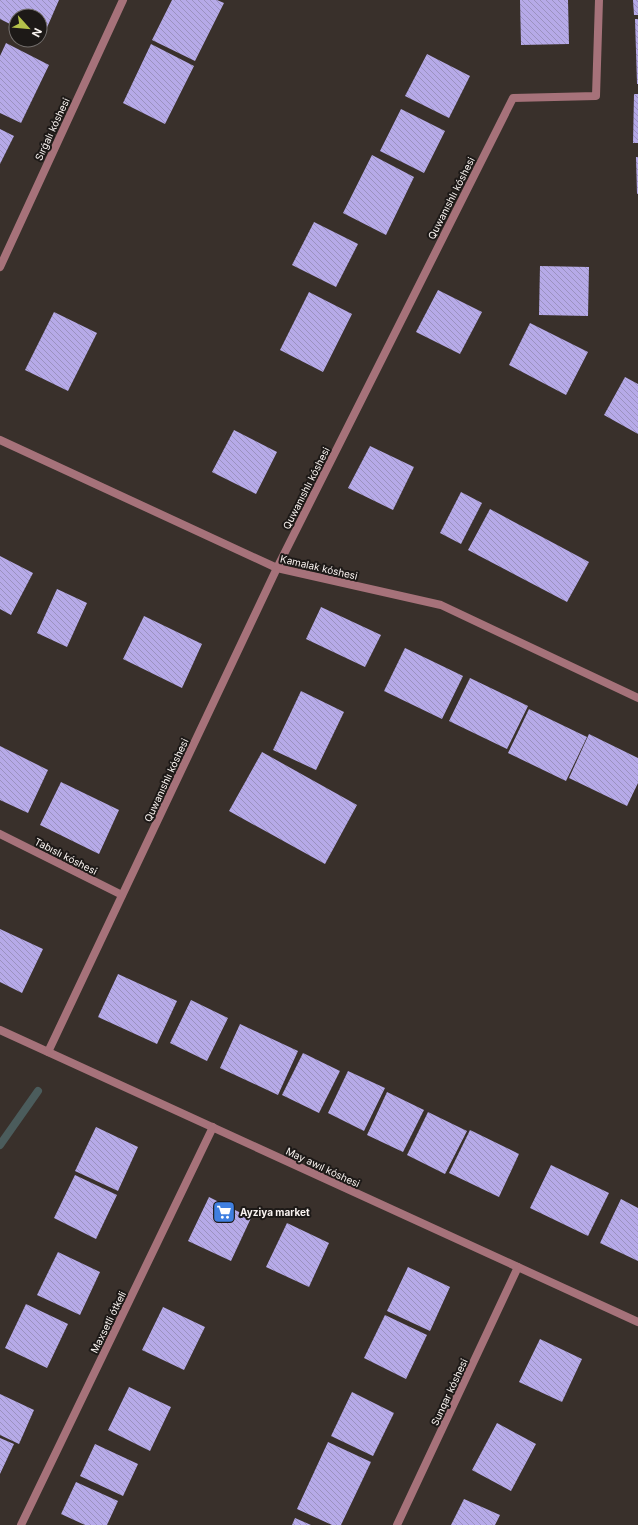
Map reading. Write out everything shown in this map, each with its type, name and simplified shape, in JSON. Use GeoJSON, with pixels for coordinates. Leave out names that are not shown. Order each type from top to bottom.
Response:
{"type":"FeatureCollection","features":[{"type":"Feature","properties":{"kind":"street","name":"Sırǵalı kóshesi"},"geometry":{"type":"LineString","coordinates":[[0,267],[123,0]]}},
{"type":"Feature","properties":{"kind":"street","name":"Quwanıshlı kóshesi"},"geometry":{"type":"LineString","coordinates":[[48,1052],[277,568],[513,98],[596,96],[599,0]]}},
{"type":"Feature","properties":{"kind":"street","name":"Kamalak kóshesi"},"geometry":{"type":"LineString","coordinates":[[0,440],[277,568],[441,605],[638,698]]}},
{"type":"Feature","properties":{"kind":"street","name":"Tabıslı kóshesi"},"geometry":{"type":"LineString","coordinates":[[0,834],[122,895]]}},
{"type":"Feature","properties":{"kind":"street","name":"May awıl kóshesi"},"geometry":{"type":"LineString","coordinates":[[0,1030],[638,1322]]}},
{"type":"Feature","properties":{"kind":"street","name":"Maxsetli ótkeli"},"geometry":{"type":"LineString","coordinates":[[21,1525],[213,1127]]}},
{"type":"Feature","properties":{"kind":"street","name":"Sunqar kóshesi"},"geometry":{"type":"LineString","coordinates":[[397,1525],[518,1267]]}},
{"type":"Feature","properties":{"kind":"building"},"geometry":{"type":"Polygon","coordinates":[[[0,0],[59,0],[48,25],[48,8],[8,8],[8,23],[0,19],[0,0]]]}},
{"type":"Feature","properties":{"kind":"building"},"geometry":{"type":"Polygon","coordinates":[[[172,0],[217,0],[224,3],[195,61],[152,40],[172,0]]]}},
{"type":"Feature","properties":{"kind":"building"},"geometry":{"type":"Polygon","coordinates":[[[520,0],[568,0],[569,44],[521,45],[520,0]]]}},
{"type":"Feature","properties":{"kind":"building"},"geometry":{"type":"Polygon","coordinates":[[[633,0],[638,0],[638,15],[634,15],[633,0]]]}},
{"type":"Feature","properties":{"kind":"building"},"geometry":{"type":"Polygon","coordinates":[[[635,19],[638,19],[638,84],[637,84],[635,19]]]}},
{"type":"Feature","properties":{"kind":"building"},"geometry":{"type":"Polygon","coordinates":[[[6,43],[8,44],[8,48],[16,48],[49,65],[21,123],[0,113],[0,56],[6,43]]]}},
{"type":"Feature","properties":{"kind":"building"},"geometry":{"type":"Polygon","coordinates":[[[151,44],[194,66],[165,124],[123,103],[151,44]]]}},
{"type":"Feature","properties":{"kind":"building"},"geometry":{"type":"Polygon","coordinates":[[[427,54],[470,76],[449,118],[405,96],[427,54]]]}},
{"type":"Feature","properties":{"kind":"building"},"geometry":{"type":"Polygon","coordinates":[[[634,94],[638,94],[638,143],[633,143],[634,94]]]}},
{"type":"Feature","properties":{"kind":"building"},"geometry":{"type":"Polygon","coordinates":[[[401,109],[445,131],[424,173],[380,151],[401,109]]]}},
{"type":"Feature","properties":{"kind":"building"},"geometry":{"type":"Polygon","coordinates":[[[0,129],[14,136],[0,164],[0,129]]]}},
{"type":"Feature","properties":{"kind":"building"},"geometry":{"type":"Polygon","coordinates":[[[372,155],[414,177],[386,235],[343,213],[372,155]]]}},
{"type":"Feature","properties":{"kind":"building"},"geometry":{"type":"Polygon","coordinates":[[[636,157],[638,157],[638,194],[637,194],[636,157]]]}},
{"type":"Feature","properties":{"kind":"building"},"geometry":{"type":"Polygon","coordinates":[[[314,222],[358,244],[336,287],[292,265],[314,222]]]}},
{"type":"Feature","properties":{"kind":"building"},"geometry":{"type":"Polygon","coordinates":[[[540,266],[589,267],[588,316],[539,315],[540,266]]]}},
{"type":"Feature","properties":{"kind":"building"},"geometry":{"type":"Polygon","coordinates":[[[438,290],[482,312],[460,354],[416,332],[438,290]]]}},
{"type":"Feature","properties":{"kind":"building"},"geometry":{"type":"Polygon","coordinates":[[[309,292],[352,314],[323,372],[280,350],[309,292]]]}},
{"type":"Feature","properties":{"kind":"building"},"geometry":{"type":"Polygon","coordinates":[[[54,312],[97,333],[68,391],[25,370],[54,312]]]}},
{"type":"Feature","properties":{"kind":"building"},"geometry":{"type":"Polygon","coordinates":[[[530,323],[588,352],[566,395],[509,365],[530,323]]]}},
{"type":"Feature","properties":{"kind":"building"},"geometry":{"type":"Polygon","coordinates":[[[625,377],[638,384],[638,434],[604,415],[625,377]]]}},
{"type":"Feature","properties":{"kind":"building"},"geometry":{"type":"Polygon","coordinates":[[[234,430],[277,452],[256,494],[212,472],[234,430]]]}},
{"type":"Feature","properties":{"kind":"building"},"geometry":{"type":"Polygon","coordinates":[[[370,446],[414,467],[393,510],[348,488],[370,446]]]}},
{"type":"Feature","properties":{"kind":"building"},"geometry":{"type":"Polygon","coordinates":[[[461,492],[482,503],[461,544],[440,533],[461,492]]]}},
{"type":"Feature","properties":{"kind":"building"},"geometry":{"type":"Polygon","coordinates":[[[490,509],[589,562],[567,602],[468,550],[490,509]]]}},
{"type":"Feature","properties":{"kind":"building"},"geometry":{"type":"Polygon","coordinates":[[[0,556],[33,573],[11,615],[0,609],[0,556]]]}},
{"type":"Feature","properties":{"kind":"building"},"geometry":{"type":"Polygon","coordinates":[[[57,589],[87,603],[67,647],[37,633],[57,589]]]}},
{"type":"Feature","properties":{"kind":"building"},"geometry":{"type":"Polygon","coordinates":[[[321,607],[381,635],[365,667],[306,639],[321,607]]]}},
{"type":"Feature","properties":{"kind":"building"},"geometry":{"type":"Polygon","coordinates":[[[144,616],[202,644],[182,688],[123,659],[144,616]]]}},
{"type":"Feature","properties":{"kind":"building"},"geometry":{"type":"Polygon","coordinates":[[[405,648],[463,676],[442,719],[384,691],[405,648]]]}},
{"type":"Feature","properties":{"kind":"building"},"geometry":{"type":"Polygon","coordinates":[[[470,678],[528,706],[507,749],[449,721],[470,678]]]}},
{"type":"Feature","properties":{"kind":"building"},"geometry":{"type":"Polygon","coordinates":[[[301,691],[344,712],[316,770],[273,750],[301,691]]]}},
{"type":"Feature","properties":{"kind":"building"},"geometry":{"type":"Polygon","coordinates":[[[529,709],[587,737],[566,781],[508,753],[529,709]]]}},
{"type":"Feature","properties":{"kind":"building"},"geometry":{"type":"Polygon","coordinates":[[[589,734],[638,758],[638,783],[627,806],[569,778],[589,734]]]}},
{"type":"Feature","properties":{"kind":"building"},"geometry":{"type":"Polygon","coordinates":[[[0,746],[48,770],[28,813],[0,800],[0,746]]]}},
{"type":"Feature","properties":{"kind":"building"},"geometry":{"type":"Polygon","coordinates":[[[262,752],[357,805],[325,864],[229,811],[262,752]]]}},
{"type":"Feature","properties":{"kind":"building"},"geometry":{"type":"Polygon","coordinates":[[[61,782],[119,810],[99,854],[40,825],[61,782]]]}},
{"type":"Feature","properties":{"kind":"building"},"geometry":{"type":"Polygon","coordinates":[[[0,929],[43,949],[22,993],[0,982],[0,929]]]}},
{"type":"Feature","properties":{"kind":"building"},"geometry":{"type":"Polygon","coordinates":[[[118,974],[177,1001],[157,1044],[98,1017],[118,974]]]}},
{"type":"Feature","properties":{"kind":"building"},"geometry":{"type":"Polygon","coordinates":[[[191,1000],[228,1018],[207,1061],[170,1043],[191,1000]]]}},
{"type":"Feature","properties":{"kind":"building"},"geometry":{"type":"Polygon","coordinates":[[[240,1024],[298,1051],[278,1095],[220,1068],[240,1024]]]}},
{"type":"Feature","properties":{"kind":"building"},"geometry":{"type":"Polygon","coordinates":[[[303,1053],[340,1071],[319,1113],[282,1095],[303,1053]]]}},
{"type":"Feature","properties":{"kind":"building"},"geometry":{"type":"Polygon","coordinates":[[[348,1071],[385,1088],[364,1131],[328,1113],[348,1071]]]}},
{"type":"Feature","properties":{"kind":"building"},"geometry":{"type":"Polygon","coordinates":[[[387,1092],[424,1110],[403,1152],[367,1135],[387,1092]]]}},
{"type":"Feature","properties":{"kind":"building"},"geometry":{"type":"Polygon","coordinates":[[[428,1112],[467,1131],[445,1174],[407,1155],[428,1112]]]}},
{"type":"Feature","properties":{"kind":"building"},"geometry":{"type":"Polygon","coordinates":[[[96,1127],[138,1147],[118,1191],[75,1171],[96,1127]]]}},
{"type":"Feature","properties":{"kind":"building"},"geometry":{"type":"Polygon","coordinates":[[[470,1130],[519,1154],[499,1197],[449,1173],[470,1130]]]}},
{"type":"Feature","properties":{"kind":"building"},"geometry":{"type":"Polygon","coordinates":[[[551,1165],[609,1193],[588,1236],[530,1208],[551,1165]]]}},
{"type":"Feature","properties":{"kind":"building"},"geometry":{"type":"Polygon","coordinates":[[[75,1175],[117,1195],[96,1239],[54,1218],[75,1175]]]}},
{"type":"Feature","properties":{"kind":"building"},"geometry":{"type":"Polygon","coordinates":[[[209,1197],[251,1218],[231,1261],[188,1241],[209,1197]]]}},
{"type":"Feature","properties":{"kind":"building"},"geometry":{"type":"Polygon","coordinates":[[[621,1199],[638,1208],[638,1261],[600,1243],[621,1199]]]}},
{"type":"Feature","properties":{"kind":"building"},"geometry":{"type":"Polygon","coordinates":[[[287,1223],[329,1243],[309,1287],[266,1267],[287,1223]]]}},
{"type":"Feature","properties":{"kind":"building"},"geometry":{"type":"Polygon","coordinates":[[[58,1252],[100,1272],[80,1315],[37,1295],[58,1252]]]}},
{"type":"Feature","properties":{"kind":"building"},"geometry":{"type":"Polygon","coordinates":[[[408,1267],[450,1287],[430,1331],[387,1311],[408,1267]]]}},
{"type":"Feature","properties":{"kind":"building"},"geometry":{"type":"Polygon","coordinates":[[[26,1304],[68,1324],[47,1368],[5,1348],[26,1304]]]}},
{"type":"Feature","properties":{"kind":"building"},"geometry":{"type":"Polygon","coordinates":[[[163,1307],[205,1327],[184,1370],[142,1350],[163,1307]]]}},
{"type":"Feature","properties":{"kind":"building"},"geometry":{"type":"Polygon","coordinates":[[[385,1315],[427,1335],[406,1379],[364,1358],[385,1315]]]}},
{"type":"Feature","properties":{"kind":"building"},"geometry":{"type":"Polygon","coordinates":[[[540,1339],[582,1359],[562,1402],[519,1382],[540,1339]]]}},
{"type":"Feature","properties":{"kind":"building"},"geometry":{"type":"Polygon","coordinates":[[[129,1387],[171,1407],[150,1451],[108,1430],[129,1387]]]}},
{"type":"Feature","properties":{"kind":"building"},"geometry":{"type":"Polygon","coordinates":[[[352,1392],[394,1413],[373,1456],[331,1436],[352,1392]]]}},
{"type":"Feature","properties":{"kind":"building"},"geometry":{"type":"Polygon","coordinates":[[[0,1394],[34,1410],[19,1444],[0,1435],[0,1394]]]}},
{"type":"Feature","properties":{"kind":"building"},"geometry":{"type":"Polygon","coordinates":[[[497,1423],[536,1444],[511,1491],[472,1470],[497,1423]]]}},
{"type":"Feature","properties":{"kind":"building"},"geometry":{"type":"Polygon","coordinates":[[[0,1438],[14,1444],[0,1474],[0,1438]]]}},
{"type":"Feature","properties":{"kind":"building"},"geometry":{"type":"Polygon","coordinates":[[[328,1442],[371,1462],[341,1525],[332,1525],[297,1509],[328,1442]]]}},
{"type":"Feature","properties":{"kind":"building"},"geometry":{"type":"Polygon","coordinates":[[[95,1444],[138,1464],[123,1496],[80,1476],[95,1444]]]}},
{"type":"Feature","properties":{"kind":"building"},"geometry":{"type":"Polygon","coordinates":[[[76,1482],[118,1501],[107,1525],[85,1525],[61,1514],[76,1482]]]}},
{"type":"Feature","properties":{"kind":"building"},"geometry":{"type":"Polygon","coordinates":[[[464,1499],[500,1515],[495,1525],[451,1525],[464,1499]]]}},
{"type":"Feature","properties":{"kind":"building"},"geometry":{"type":"Polygon","coordinates":[[[295,1518],[311,1525],[292,1525],[295,1518]]]}},
{"type":"Feature","properties":{"kind":"waterway"},"geometry":{"type":"LineString","coordinates":[[0,1145],[38,1091]]}},
{"type":"Feature","properties":{"kind":"place","name":"Ayziya market"},"geometry":{"type":"Point","coordinates":[224,1212]}}]}
